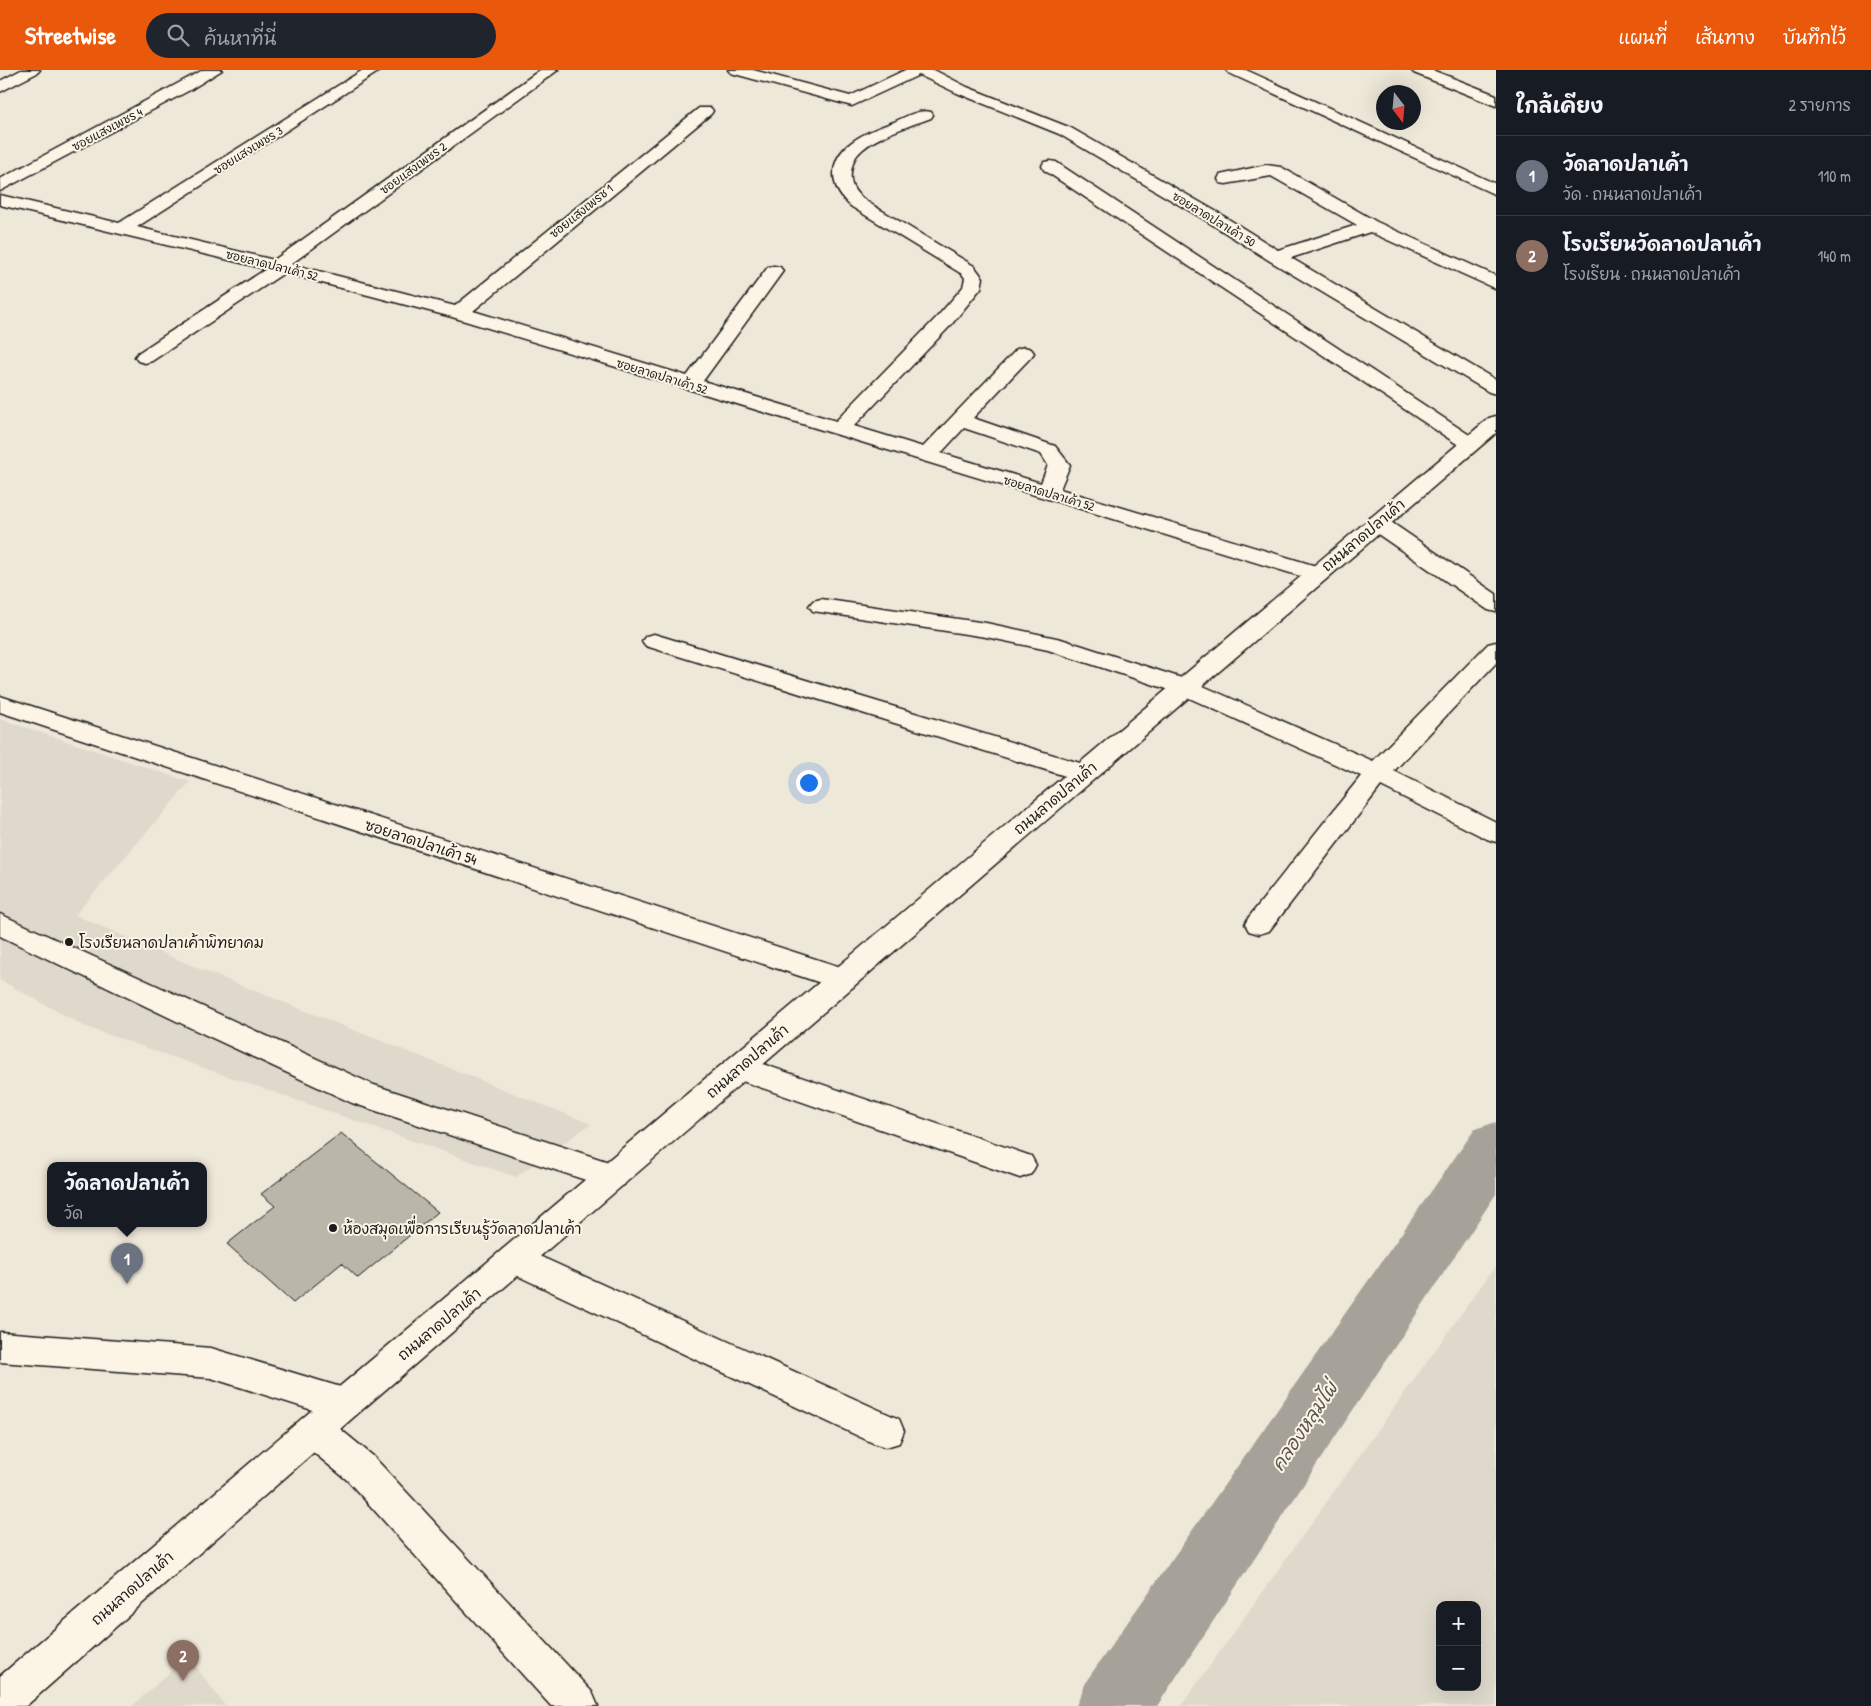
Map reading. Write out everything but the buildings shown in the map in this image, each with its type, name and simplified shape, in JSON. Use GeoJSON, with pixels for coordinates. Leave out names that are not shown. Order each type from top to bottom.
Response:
{"type":"FeatureCollection","features":[{"type":"Feature","properties":{"kind":"street"},"geometry":{"type":"LineString","coordinates":[[0,87],[32,70]]}},
{"type":"Feature","properties":{"kind":"street","name":"ซอยแสงเพชร 4"},"geometry":{"type":"LineString","coordinates":[[0,186],[214,70]]}},
{"type":"Feature","properties":{"kind":"street","name":"ซอยแสงเพชร 3"},"geometry":{"type":"LineString","coordinates":[[122,229],[373,70]]}},
{"type":"Feature","properties":{"kind":"street","name":"ซอยแสงเพชร 2"},"geometry":{"type":"LineString","coordinates":[[145,357],[279,267],[550,70]]}},
{"type":"Feature","properties":{"kind":"street"},"geometry":{"type":"LineString","coordinates":[[736,70],[852,101],[917,70]]}},
{"type":"Feature","properties":{"kind":"street","name":"ซอยลาดปลาเค้า 50"},"geometry":{"type":"LineString","coordinates":[[922,70],[962,90],[1065,131],[1211,216],[1276,257],[1496,388]]}},
{"type":"Feature","properties":{"kind":"street"},"geometry":{"type":"LineString","coordinates":[[1234,70],[1496,190]]}},
{"type":"Feature","properties":{"kind":"street"},"geometry":{"type":"LineString","coordinates":[[1419,70],[1496,101]]}},
{"type":"Feature","properties":{"kind":"street","name":"ซอยแสงเพรช 1"},"geometry":{"type":"LineString","coordinates":[[459,313],[553,234],[705,112]]}},
{"type":"Feature","properties":{"kind":"street"},"geometry":{"type":"LineString","coordinates":[[840,429],[944,321],[972,288],[974,278],[968,270],[868,210],[844,190],[842,181],[843,167],[853,150],[886,130],[925,115]]}},
{"type":"Feature","properties":{"kind":"street"},"geometry":{"type":"LineString","coordinates":[[1050,166],[1470,444]]}},
{"type":"Feature","properties":{"kind":"street"},"geometry":{"type":"LineString","coordinates":[[1226,179],[1266,170],[1275,171],[1371,226],[1496,283]]}},
{"type":"Feature","properties":{"kind":"street","name":"ซอยลาดปลาเค้า 52"},"geometry":{"type":"LineString","coordinates":[[0,200],[279,267],[459,313],[1318,574]]}},
{"type":"Feature","properties":{"kind":"street"},"geometry":{"type":"LineString","coordinates":[[1276,257],[1371,226]]}},
{"type":"Feature","properties":{"kind":"street"},"geometry":{"type":"LineString","coordinates":[[691,384],[774,271]]}},
{"type":"Feature","properties":{"kind":"street"},"geometry":{"type":"LineString","coordinates":[[927,455],[1024,353]]}},
{"type":"Feature","properties":{"kind":"street"},"geometry":{"type":"LineString","coordinates":[[960,421],[1048,450],[1059,465],[1047,493]]}},
{"type":"Feature","properties":{"kind":"street","name":"ถนนลาดปลาเค้า"},"geometry":{"type":"LineString","coordinates":[[0,1702],[344,1404],[1496,422]]}},
{"type":"Feature","properties":{"kind":"street"},"geometry":{"type":"LineString","coordinates":[[1377,523],[1496,605]]}},
{"type":"Feature","properties":{"kind":"street"},"geometry":{"type":"LineString","coordinates":[[822,606],[986,630],[1053,644],[1185,687],[1377,773],[1496,833]]}},
{"type":"Feature","properties":{"kind":"street"},"geometry":{"type":"LineString","coordinates":[[654,641],[1084,773]]}},
{"type":"Feature","properties":{"kind":"street"},"geometry":{"type":"LineString","coordinates":[[1259,924],[1377,773],[1496,649]]}},
{"type":"Feature","properties":{"kind":"street","name":"ซอยลาดปลาเค้า 54"},"geometry":{"type":"LineString","coordinates":[[0,704],[843,979]]}},
{"type":"Feature","properties":{"kind":"street"},"geometry":{"type":"LineString","coordinates":[[0,924],[202,1021],[363,1094],[613,1176]]}},
{"type":"Feature","properties":{"kind":"street"},"geometry":{"type":"LineString","coordinates":[[739,1068],[1020,1165]]}},
{"type":"Feature","properties":{"kind":"street"},"geometry":{"type":"LineString","coordinates":[[515,1259],[886,1431]]}},
{"type":"Feature","properties":{"kind":"street"},"geometry":{"type":"LineString","coordinates":[[0,1347],[211,1363],[344,1404]]}},
{"type":"Feature","properties":{"kind":"street"},"geometry":{"type":"LineString","coordinates":[[315,1431],[360,1468],[578,1706]]}},
{"type":"Feature","properties":{"kind":"shaded area","name":"โรงเรียนลาดปลาเค้าพิทยาคม"},"geometry":{"type":"Polygon","coordinates":[[[0,719],[190,782],[75,915],[202,970],[591,1124],[516,1177],[84,1026],[0,980],[0,719]]]}},
{"type":"Feature","properties":{"kind":"shaded area"},"geometry":{"type":"Polygon","coordinates":[[[1496,1265],[1496,1706],[1181,1706],[1496,1265]]]}},
{"type":"Feature","properties":{"kind":"shaded area"},"geometry":{"type":"Polygon","coordinates":[[[188,1656],[225,1706],[132,1706],[188,1656]]]}},
{"type":"Feature","properties":{"kind":"waterway","name":"คลองหลุมไผ่"},"geometry":{"type":"LineString","coordinates":[[1113,1706],[1496,1146]]}},
{"type":"Feature","properties":{"kind":"place","name":"โรงเรียนลาดปลาเค้าพิทยาคม"},"geometry":{"type":"Point","coordinates":[69,942]}},
{"type":"Feature","properties":{"kind":"place","name":"ห้องสมุดเพื่อการเรียนรู้วัดลาดปลาเค้า"},"geometry":{"type":"Point","coordinates":[333,1228]}},
{"type":"Feature","properties":{"kind":"place","name":"วัดลาดปลาเค้า"},"geometry":{"type":"Point","coordinates":[127,1284]}},
{"type":"Feature","properties":{"kind":"place","name":"โรงเรียนวัดลาดปลาเค้า"},"geometry":{"type":"Point","coordinates":[183,1681]}}]}
